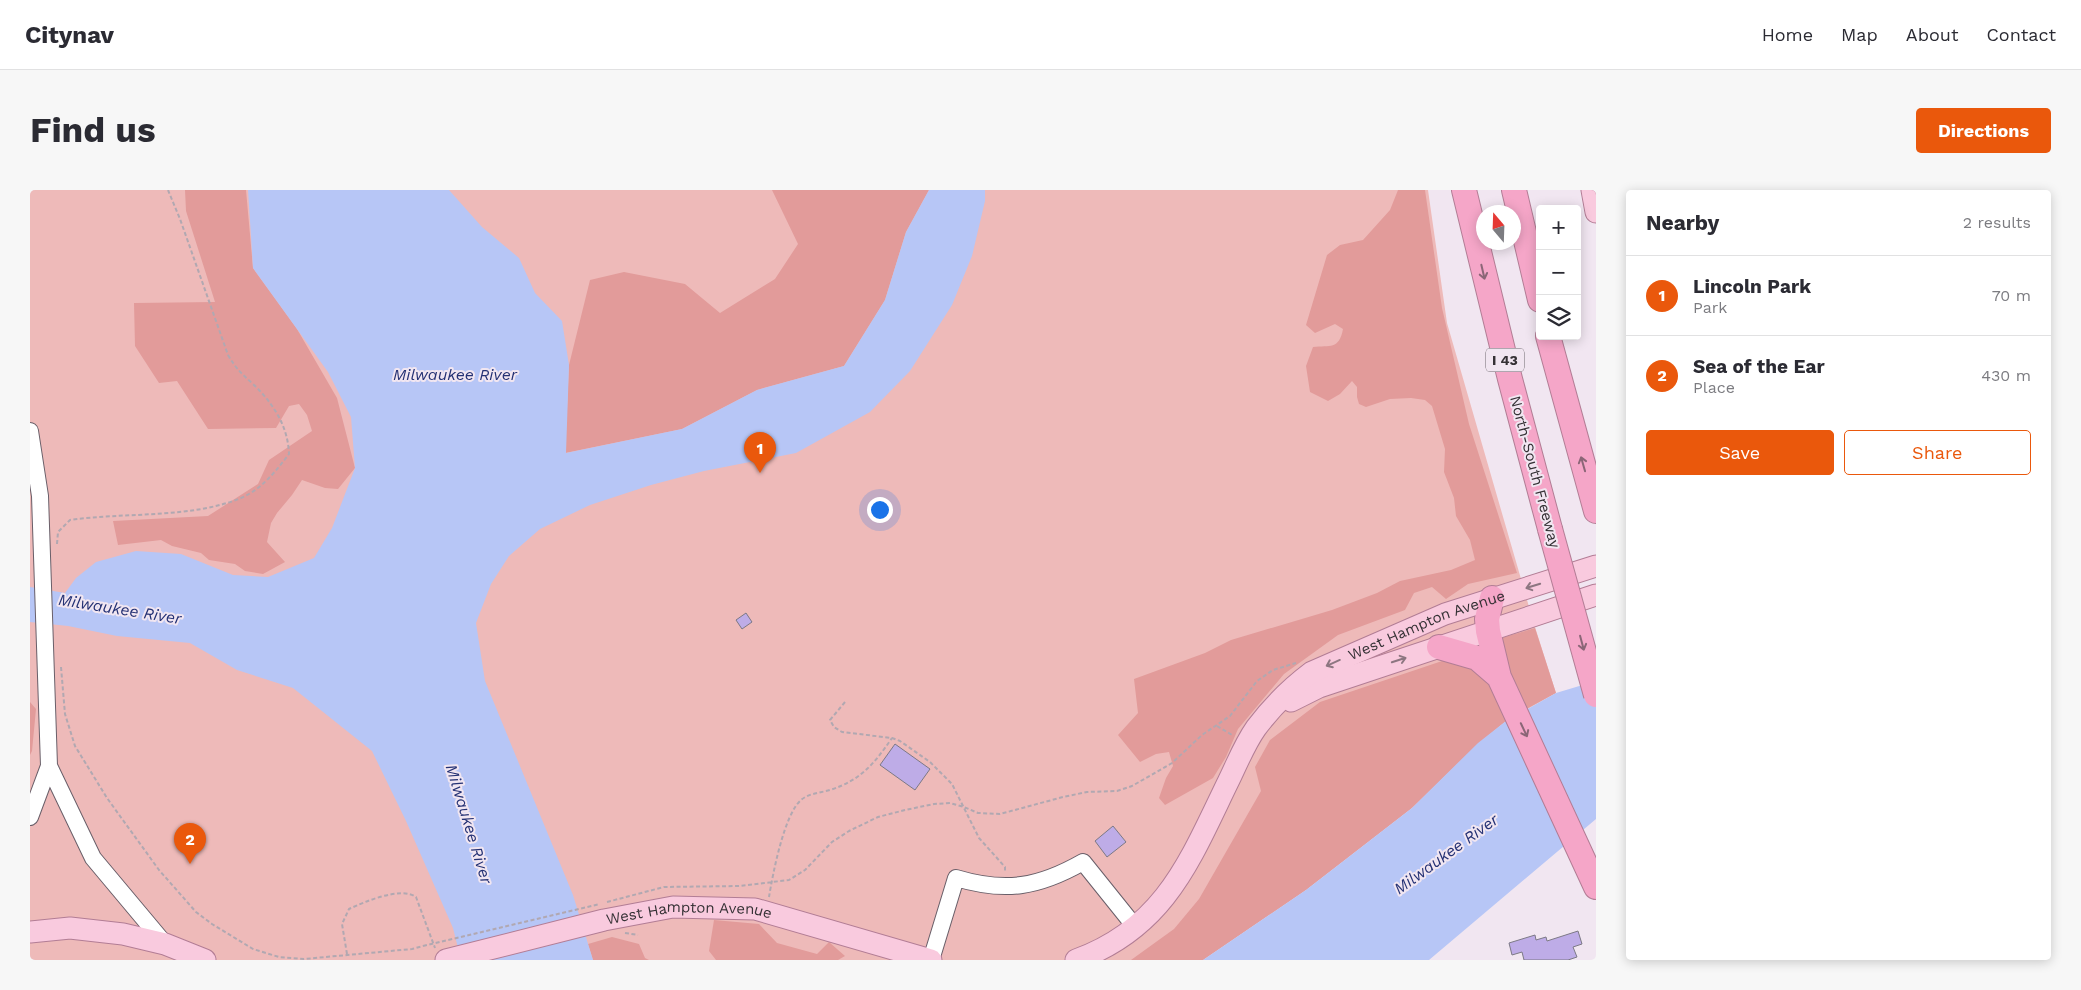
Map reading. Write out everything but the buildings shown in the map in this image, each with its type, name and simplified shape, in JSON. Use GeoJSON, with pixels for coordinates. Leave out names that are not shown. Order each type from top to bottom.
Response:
{"type":"FeatureCollection","features":[{"type":"Feature","properties":{"kind":"highway","name":"North-South Freeway"},"geometry":{"type":"LineString","coordinates":[[1464,190],[1510,379],[1596,695]]}},
{"type":"Feature","properties":{"kind":"highway"},"geometry":{"type":"LineString","coordinates":[[1514,190],[1539,295]]}},
{"type":"Feature","properties":{"kind":"highway"},"geometry":{"type":"LineString","coordinates":[[1549,340],[1596,511]]}},
{"type":"Feature","properties":{"kind":"highway"},"geometry":{"type":"LineString","coordinates":[[1492,598],[1486,619],[1502,681],[1593,880]]}},
{"type":"Feature","properties":{"kind":"highway"},"geometry":{"type":"LineString","coordinates":[[1439,647],[1477,658],[1502,681]]}},
{"type":"Feature","properties":{"kind":"main road"},"geometry":{"type":"LineString","coordinates":[[1592,190],[1596,212]]}},
{"type":"Feature","properties":{"kind":"main road","name":"West Hampton Avenue"},"geometry":{"type":"LineString","coordinates":[[1076,960],[1092,954],[1136,928],[1162,902],[1186,868],[1246,744],[1257,727],[1312,672],[1445,614],[1596,566]]}},
{"type":"Feature","properties":{"kind":"main road","name":"West Hampton Avenue"},"geometry":{"type":"LineString","coordinates":[[1273,710],[1319,687],[1596,595]]}},
{"type":"Feature","properties":{"kind":"main road","name":"West Hampton Avenue"},"geometry":{"type":"LineString","coordinates":[[446,960],[602,912],[674,907],[755,909],[931,960]]}},
{"type":"Feature","properties":{"kind":"main road"},"geometry":{"type":"LineString","coordinates":[[30,932],[70,928],[123,934],[166,944],[205,960]]}},
{"type":"Feature","properties":{"kind":"street"},"geometry":{"type":"LineString","coordinates":[[30,431],[49,551],[53,660],[49,766],[30,817]]}},
{"type":"Feature","properties":{"kind":"street"},"geometry":{"type":"LineString","coordinates":[[49,766],[93,858],[166,944]]}},
{"type":"Feature","properties":{"kind":"street"},"geometry":{"type":"LineString","coordinates":[[931,960],[956,878],[968,882],[1007,887],[1033,884],[1058,876],[1083,862],[1136,928]]}},
{"type":"Feature","properties":{"kind":"path"},"geometry":{"type":"LineString","coordinates":[[49,551],[58,532],[70,520],[207,508],[242,497],[270,478],[289,454],[286,431],[274,407],[254,384],[236,370],[228,355],[168,190]]}},
{"type":"Feature","properties":{"kind":"path"},"geometry":{"type":"LineString","coordinates":[[53,660],[65,714],[75,746],[108,798],[159,870],[190,905],[212,924],[253,949],[279,958],[304,959],[412,949],[602,912],[664,886],[771,884],[790,880],[798,876],[832,842],[849,831],[878,817],[934,804],[950,803],[978,813],[1000,814],[1087,792],[1117,791],[1132,786],[1172,763],[1202,735],[1230,716],[1257,682],[1273,670],[1301,661]]}},
{"type":"Feature","properties":{"kind":"path"},"geometry":{"type":"LineString","coordinates":[[846,702],[830,720],[834,727],[842,732],[892,738],[900,741],[930,762],[952,784],[979,838],[1005,867],[1007,887]]}},
{"type":"Feature","properties":{"kind":"path"},"geometry":{"type":"LineString","coordinates":[[771,884],[784,833],[794,808],[802,799],[831,790],[853,780],[874,765],[892,738]]}},
{"type":"Feature","properties":{"kind":"path"},"geometry":{"type":"LineString","coordinates":[[347,954],[342,924],[348,909],[394,893],[411,894],[416,897],[432,940]]}},
{"type":"Feature","properties":{"kind":"path"},"geometry":{"type":"LineString","coordinates":[[335,955],[336,960]]}},
{"type":"Feature","properties":{"kind":"shaded area"},"geometry":{"type":"Polygon","coordinates":[[[30,190],[1428,190],[1447,323],[1534,624],[1556,693],[1506,721],[1478,744],[1412,808],[1306,890],[1203,960],[30,960],[30,190]]]}},
{"type":"Feature","properties":{"kind":"shaded area"},"geometry":{"type":"Polygon","coordinates":[[[185,190],[246,190],[253,268],[297,329],[337,398],[355,468],[338,489],[325,488],[302,480],[271,523],[267,542],[285,562],[263,574],[245,571],[235,564],[209,560],[201,553],[172,546],[161,540],[118,545],[113,521],[208,516],[258,484],[269,460],[312,431],[307,415],[299,404],[289,406],[276,428],[208,429],[177,381],[159,383],[135,346],[134,303],[215,302],[186,211],[185,190]]]}},
{"type":"Feature","properties":{"kind":"shaded area"},"geometry":{"type":"Polygon","coordinates":[[[772,190],[929,190],[906,232],[885,300],[844,366],[757,390],[682,429],[565,453],[569,365],[590,280],[624,272],[685,284],[720,313],[775,279],[798,244],[772,190]]]}},
{"type":"Feature","properties":{"kind":"shaded area"},"geometry":{"type":"Polygon","coordinates":[[[1398,190],[1425,190],[1442,308],[1469,424],[1517,573],[1468,584],[1446,599],[1432,587],[1414,593],[1405,610],[1338,635],[1284,674],[1238,729],[1226,757],[1213,778],[1165,805],[1159,798],[1166,778],[1173,766],[1169,752],[1156,754],[1140,762],[1118,735],[1138,713],[1134,679],[1205,653],[1231,640],[1332,610],[1377,593],[1400,581],[1451,570],[1475,560],[1470,540],[1456,516],[1454,498],[1444,472],[1445,449],[1432,406],[1425,400],[1411,398],[1390,399],[1366,407],[1359,404],[1357,387],[1352,381],[1340,394],[1328,401],[1310,392],[1306,366],[1313,347],[1333,345],[1339,340],[1343,329],[1335,324],[1315,333],[1306,325],[1327,255],[1340,245],[1363,240],[1390,210],[1398,190]]]}},
{"type":"Feature","properties":{"kind":"shaded area"},"geometry":{"type":"Polygon","coordinates":[[[1535,628],[1556,693],[1521,712],[1491,641],[1535,628]]]}},
{"type":"Feature","properties":{"kind":"shaded area"},"geometry":{"type":"Polygon","coordinates":[[[1451,658],[1477,667],[1486,679],[1506,721],[1478,744],[1412,808],[1306,890],[1203,960],[1131,960],[1174,929],[1199,899],[1261,791],[1255,767],[1270,740],[1320,702],[1451,658]]]}},
{"type":"Feature","properties":{"kind":"shaded area"},"geometry":{"type":"Polygon","coordinates":[[[30,702],[36,709],[30,755],[30,702]]]}},
{"type":"Feature","properties":{"kind":"shaded area"},"geometry":{"type":"Polygon","coordinates":[[[714,920],[759,924],[777,943],[817,954],[829,942],[845,956],[838,960],[716,960],[709,951],[714,920]]]}},
{"type":"Feature","properties":{"kind":"shaded area"},"geometry":{"type":"Polygon","coordinates":[[[612,937],[639,944],[645,958],[649,960],[593,960],[588,944],[612,937]]]}},
{"type":"Feature","properties":{"kind":"water","name":"Milwaukee River"},"geometry":{"type":"Polygon","coordinates":[[[248,190],[449,190],[482,227],[519,258],[535,293],[562,321],[569,365],[566,453],[682,429],[757,390],[844,366],[885,300],[906,232],[929,190],[985,190],[985,201],[972,256],[952,305],[910,371],[870,412],[796,453],[704,471],[651,485],[590,505],[540,529],[509,556],[491,584],[476,623],[485,681],[573,895],[593,960],[461,960],[453,928],[406,821],[372,751],[293,688],[237,670],[190,643],[117,636],[68,626],[30,622],[30,587],[65,593],[76,578],[96,562],[136,551],[181,554],[233,575],[268,577],[314,558],[332,528],[355,468],[351,417],[328,372],[253,268],[248,190]]]}},
{"type":"Feature","properties":{"kind":"water","name":"Milwaukee River"},"geometry":{"type":"Polygon","coordinates":[[[1596,681],[1596,819],[1429,960],[1203,960],[1306,890],[1412,808],[1478,743],[1506,721],[1556,693],[1596,681]]]}},
{"type":"Feature","properties":{"kind":"place","name":"Lincoln Park"},"geometry":{"type":"Point","coordinates":[760,473]}},
{"type":"Feature","properties":{"kind":"place","name":"Sea of the Ear"},"geometry":{"type":"Point","coordinates":[190,864]}}]}
